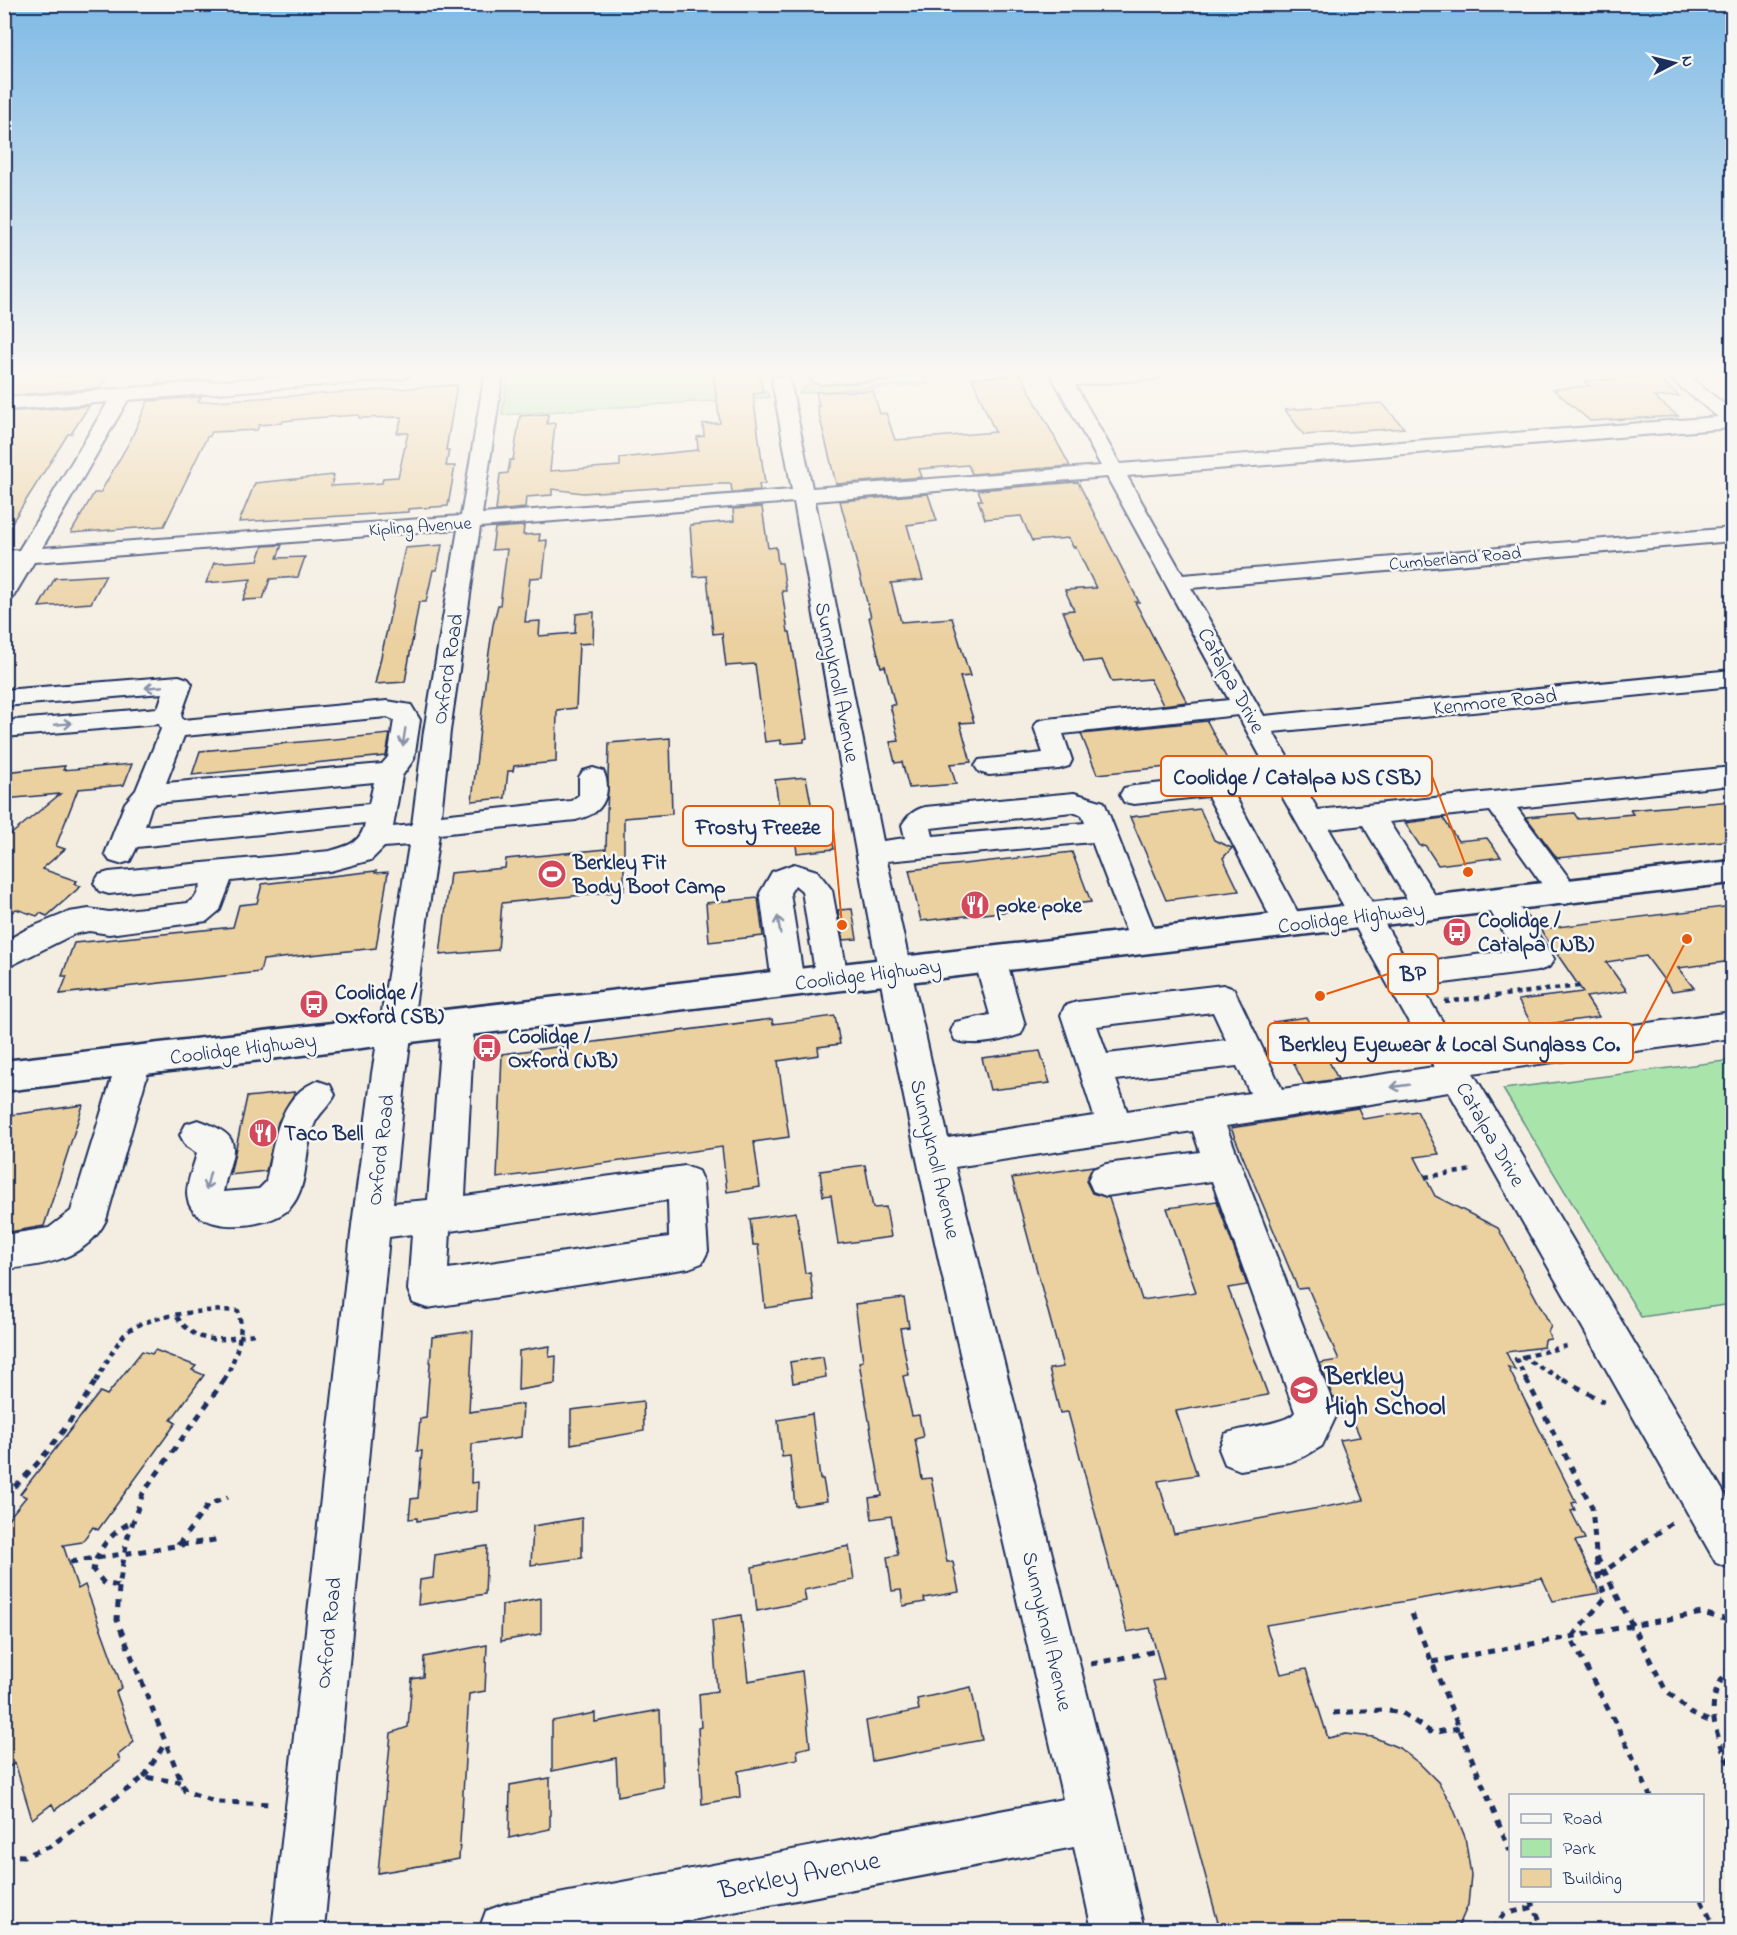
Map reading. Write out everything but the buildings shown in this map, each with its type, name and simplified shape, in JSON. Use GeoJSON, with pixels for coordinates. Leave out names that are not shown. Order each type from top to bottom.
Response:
{"type":"FeatureCollection","features":[{"type":"Feature","properties":{"kind":"main road","name":"Coolidge Highway"},"geometry":{"type":"LineString","coordinates":[[4,1076],[1732,872]]}},
{"type":"Feature","properties":{"kind":"street"},"geometry":{"type":"LineString","coordinates":[[4,594],[16,558],[77,463]]}},
{"type":"Feature","properties":{"kind":"street","name":"Oxford Road"},"geometry":{"type":"LineString","coordinates":[[298,1930],[371,1225],[395,1029],[425,830],[437,730],[480,463]]}},
{"type":"Feature","properties":{"kind":"street","name":"Sunnyknoll Avenue"},"geometry":{"type":"LineString","coordinates":[[797,463],[870,852],[934,1155],[1118,1930]]}},
{"type":"Feature","properties":{"kind":"street","name":"Catalpa Drive"},"geometry":{"type":"LineString","coordinates":[[1110,463],[1363,915],[1732,1547]]}},
{"type":"Feature","properties":{"kind":"street","name":"Kipling Avenue"},"geometry":{"type":"LineString","coordinates":[[16,558],[1209,463]]}},
{"type":"Feature","properties":{"kind":"street","name":"Cumberland Road"},"geometry":{"type":"LineString","coordinates":[[1177,582],[1732,534]]}},
{"type":"Feature","properties":{"kind":"street","name":"Kenmore Road"},"geometry":{"type":"LineString","coordinates":[[989,766],[1059,760],[1047,727],[1252,715],[1732,678]]}},
{"type":"Feature","properties":{"kind":"street"},"geometry":{"type":"LineString","coordinates":[[4,698],[179,684],[171,722],[148,794],[139,803],[104,897],[89,920]]}},
{"type":"Feature","properties":{"kind":"street"},"geometry":{"type":"LineString","coordinates":[[4,729],[387,709],[402,711],[407,720],[401,759],[389,774],[378,825],[361,853],[330,861],[109,883]]}},
{"type":"Feature","properties":{"kind":"street"},"geometry":{"type":"LineString","coordinates":[[148,794],[375,773],[389,774]]}},
{"type":"Feature","properties":{"kind":"street"},"geometry":{"type":"LineString","coordinates":[[1310,821],[1732,776]]}},
{"type":"Feature","properties":{"kind":"street"},"geometry":{"type":"LineString","coordinates":[[126,838],[378,825],[425,830],[576,810],[588,805],[593,795],[593,777]]}},
{"type":"Feature","properties":{"kind":"street"},"geometry":{"type":"LineString","coordinates":[[1134,795],[1286,779]]}},
{"type":"Feature","properties":{"kind":"street"},"geometry":{"type":"LineString","coordinates":[[1217,787],[1289,924]]}},
{"type":"Feature","properties":{"kind":"street"},"geometry":{"type":"LineString","coordinates":[[1497,801],[1564,893]]}},
{"type":"Feature","properties":{"kind":"street"},"geometry":{"type":"LineString","coordinates":[[870,852],[921,847],[916,825],[925,817],[1074,802],[1094,809],[1144,941]]}},
{"type":"Feature","properties":{"kind":"street"},"geometry":{"type":"LineString","coordinates":[[1370,814],[1428,908]]}},
{"type":"Feature","properties":{"kind":"street"},"geometry":{"type":"LineString","coordinates":[[4,957],[69,923],[89,920],[109,923],[196,913],[209,903],[220,872]]}},
{"type":"Feature","properties":{"kind":"street"},"geometry":{"type":"LineString","coordinates":[[788,983],[775,893],[777,883],[783,878],[794,875],[803,876],[812,881],[817,890],[832,978]]}},
{"type":"Feature","properties":{"kind":"street"},"geometry":{"type":"LineString","coordinates":[[1428,973],[1538,959],[1498,900]]}},
{"type":"Feature","properties":{"kind":"street"},"geometry":{"type":"LineString","coordinates":[[967,1031],[1009,1025],[990,959]]}},
{"type":"Feature","properties":{"kind":"street"},"geometry":{"type":"LineString","coordinates":[[1116,1129],[1077,1015],[1223,998],[1272,1105]]}},
{"type":"Feature","properties":{"kind":"street"},"geometry":{"type":"LineString","coordinates":[[371,1225],[400,1218],[439,1216],[685,1182],[689,1251],[427,1290],[439,1216],[458,1022]]}},
{"type":"Feature","properties":{"kind":"street"},"geometry":{"type":"LineString","coordinates":[[934,1155],[1272,1105],[1454,1070],[1732,1025]]}},
{"type":"Feature","properties":{"kind":"street"},"geometry":{"type":"LineString","coordinates":[[1096,1069],[1247,1050]]}},
{"type":"Feature","properties":{"kind":"street"},"geometry":{"type":"LineString","coordinates":[[4,1252],[41,1248],[61,1243],[80,1230],[87,1220],[134,1061]]}},
{"type":"Feature","properties":{"kind":"street"},"geometry":{"type":"LineString","coordinates":[[198,1135],[217,1146],[206,1192],[207,1200],[214,1208],[263,1204],[275,1199],[284,1189],[298,1118],[318,1095]]}},
{"type":"Feature","properties":{"kind":"street"},"geometry":{"type":"LineString","coordinates":[[1204,1116],[1224,1164],[1316,1414],[1307,1431],[1290,1441],[1240,1449]]}},
{"type":"Feature","properties":{"kind":"street"},"geometry":{"type":"LineString","coordinates":[[1106,1180],[1224,1164]]}},
{"type":"Feature","properties":{"kind":"street","name":"Berkley Avenue"},"geometry":{"type":"LineString","coordinates":[[505,1930],[1093,1818]]}},
{"type":"Feature","properties":{"kind":"path"},"geometry":{"type":"LineString","coordinates":[[1445,1002],[1579,986]]}},
{"type":"Feature","properties":{"kind":"path"},"geometry":{"type":"LineString","coordinates":[[1425,1177],[1473,1170]]}},
{"type":"Feature","properties":{"kind":"path"},"geometry":{"type":"LineString","coordinates":[[4,1496],[22,1483],[63,1431],[126,1333],[139,1323],[230,1310],[238,1311],[241,1317],[234,1362],[225,1380],[143,1492],[124,1552],[118,1586],[117,1620],[185,1791],[200,1800],[222,1804],[241,1802],[272,1804]]}},
{"type":"Feature","properties":{"kind":"path"},"geometry":{"type":"LineString","coordinates":[[177,1317],[184,1329],[203,1340],[254,1334]]}},
{"type":"Feature","properties":{"kind":"path"},"geometry":{"type":"LineString","coordinates":[[1571,1345],[1516,1359],[1592,1507],[1598,1576],[1606,1597],[1571,1638]]}},
{"type":"Feature","properties":{"kind":"path"},"geometry":{"type":"LineString","coordinates":[[1522,1357],[1604,1402]]}},
{"type":"Feature","properties":{"kind":"path"},"geometry":{"type":"LineString","coordinates":[[178,1545],[208,1505],[228,1497]]}},
{"type":"Feature","properties":{"kind":"path"},"geometry":{"type":"LineString","coordinates":[[1598,1576],[1680,1517]]}},
{"type":"Feature","properties":{"kind":"path"},"geometry":{"type":"LineString","coordinates":[[118,1586],[104,1583],[93,1570],[95,1557],[103,1543],[117,1529],[132,1521]]}},
{"type":"Feature","properties":{"kind":"path"},"geometry":{"type":"LineString","coordinates":[[70,1562],[220,1539]]}},
{"type":"Feature","properties":{"kind":"path"},"geometry":{"type":"LineString","coordinates":[[1596,1554],[1660,1682],[1684,1710],[1700,1720],[1714,1723]]}},
{"type":"Feature","properties":{"kind":"path"},"geometry":{"type":"LineString","coordinates":[[1432,1662],[1702,1613],[1732,1621]]}},
{"type":"Feature","properties":{"kind":"path"},"geometry":{"type":"LineString","coordinates":[[1412,1614],[1509,1849]]}},
{"type":"Feature","properties":{"kind":"path"},"geometry":{"type":"LineString","coordinates":[[1571,1638],[1631,1753],[1649,1794]]}},
{"type":"Feature","properties":{"kind":"path"},"geometry":{"type":"LineString","coordinates":[[1057,1669],[1157,1652]]}},
{"type":"Feature","properties":{"kind":"path"},"geometry":{"type":"LineString","coordinates":[[1732,1666],[1722,1676],[1715,1690],[1711,1707],[1721,1747],[1732,1772]]}},
{"type":"Feature","properties":{"kind":"path"},"geometry":{"type":"LineString","coordinates":[[1333,1713],[1382,1710],[1402,1713],[1432,1733],[1460,1728]]}},
{"type":"Feature","properties":{"kind":"path"},"geometry":{"type":"LineString","coordinates":[[4,1854],[24,1856],[49,1847],[144,1777],[165,1742]]}},
{"type":"Feature","properties":{"kind":"path"},"geometry":{"type":"LineString","coordinates":[[144,1777],[181,1782]]}},
{"type":"Feature","properties":{"kind":"path"},"geometry":{"type":"LineString","coordinates":[[1702,1902],[1716,1930]]}},
{"type":"Feature","properties":{"kind":"path"},"geometry":{"type":"LineString","coordinates":[[1492,1930],[1504,1914],[1532,1904],[1544,1930]]}},
{"type":"Feature","properties":{"kind":"green space"},"geometry":{"type":"Polygon","coordinates":[[[1732,1060],[1732,1304],[1641,1317],[1503,1089],[1732,1060]]]}},
{"type":"Feature","properties":{"kind":"place","name":"Coolidge / Catalpa NS (SB)"},"geometry":{"type":"Point","coordinates":[1468,872]}},
{"type":"Feature","properties":{"kind":"place","name":"Berkley Fit Body Boot Camp"},"geometry":{"type":"Point","coordinates":[552,874]}},
{"type":"Feature","properties":{"kind":"place","name":"poke poke"},"geometry":{"type":"Point","coordinates":[975,905]}},
{"type":"Feature","properties":{"kind":"place","name":"Frosty Freeze"},"geometry":{"type":"Point","coordinates":[842,925]}},
{"type":"Feature","properties":{"kind":"place","name":"Coolidge / Catalpa (NB)"},"geometry":{"type":"Point","coordinates":[1457,932]}},
{"type":"Feature","properties":{"kind":"place","name":"Berkley Eyewear & Local Sunglass Co."},"geometry":{"type":"Point","coordinates":[1687,939]}},
{"type":"Feature","properties":{"kind":"place","name":"BP"},"geometry":{"type":"Point","coordinates":[1320,996]}},
{"type":"Feature","properties":{"kind":"place","name":"Coolidge / Oxford (SB)"},"geometry":{"type":"Point","coordinates":[314,1004]}},
{"type":"Feature","properties":{"kind":"place","name":"Coolidge / Oxford (NB)"},"geometry":{"type":"Point","coordinates":[487,1048]}},
{"type":"Feature","properties":{"kind":"place","name":"Taco Bell"},"geometry":{"type":"Point","coordinates":[263,1133]}},
{"type":"Feature","properties":{"kind":"place","name":"Berkley High School"},"geometry":{"type":"Point","coordinates":[1304,1390]}}]}
